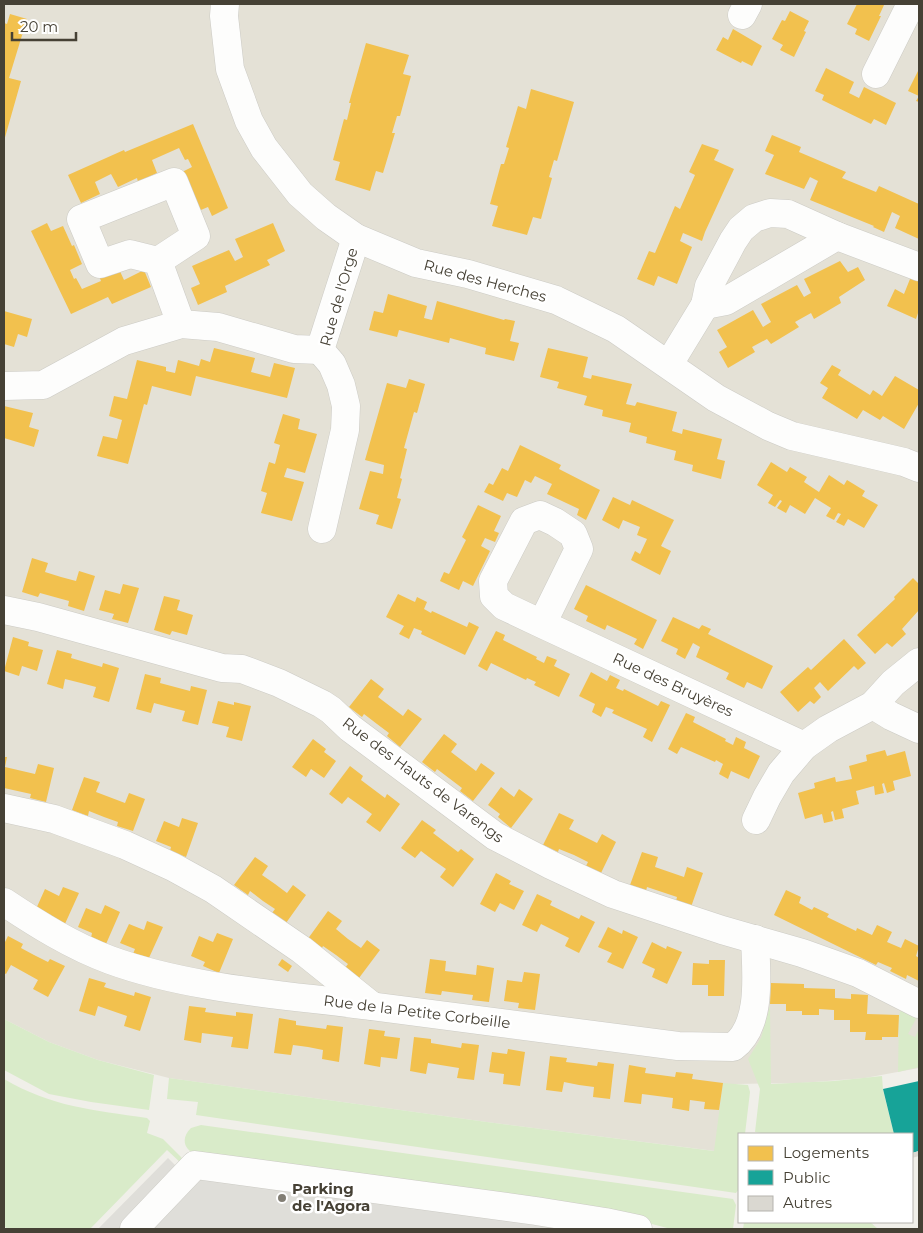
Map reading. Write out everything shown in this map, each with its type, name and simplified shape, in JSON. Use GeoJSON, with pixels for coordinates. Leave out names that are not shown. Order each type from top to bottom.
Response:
{"type":"FeatureCollection","features":[{"type":"Feature","properties":{"kind":"street","name":"Rue des Herches"},"geometry":{"type":"LineString","coordinates":[[225,4],[224,16],[230,69],[249,122],[264,148],[300,194],[326,217],[356,238],[416,263],[476,276],[556,300],[616,330],[669,364],[716,398],[768,426],[792,436],[904,462],[919,468]]}},
{"type":"Feature","properties":{"kind":"street"},"geometry":{"type":"LineString","coordinates":[[876,74],[911,4]]}},
{"type":"Feature","properties":{"kind":"street"},"geometry":{"type":"LineString","coordinates":[[669,364],[705,305],[709,286],[734,241],[741,229],[754,218],[770,213],[788,214],[837,236],[919,267]]}},
{"type":"Feature","properties":{"kind":"street"},"geometry":{"type":"LineString","coordinates":[[705,305],[726,301],[837,236]]}},
{"type":"Feature","properties":{"kind":"street","name":"Rue de l'Orge"},"geometry":{"type":"LineString","coordinates":[[322,529],[346,430],[346,406],[341,385],[332,364],[320,350],[356,238]]}},
{"type":"Feature","properties":{"kind":"street"},"geometry":{"type":"LineString","coordinates":[[158,261],[181,324]]}},
{"type":"Feature","properties":{"kind":"street"},"geometry":{"type":"LineString","coordinates":[[4,386],[43,385],[124,341],[181,324],[218,327],[294,350],[320,350]]}},
{"type":"Feature","properties":{"kind":"street","name":"Rue des Hauts de Varengs"},"geometry":{"type":"LineString","coordinates":[[4,610],[38,617],[222,668],[242,669],[280,683],[331,710],[350,728],[495,836],[551,865],[613,894],[858,972],[919,1004]]}},
{"type":"Feature","properties":{"kind":"street","name":"Rue des Bruyères"},"geometry":{"type":"LineString","coordinates":[[542,624],[804,746]]}},
{"type":"Feature","properties":{"kind":"street"},"geometry":{"type":"LineString","coordinates":[[756,820],[780,773],[804,746],[828,729],[873,705],[893,683],[919,662]]}},
{"type":"Feature","properties":{"kind":"street"},"geometry":{"type":"LineString","coordinates":[[873,705],[919,730]]}},
{"type":"Feature","properties":{"kind":"street"},"geometry":{"type":"LineString","coordinates":[[4,808],[54,819],[125,845],[173,866],[213,889],[302,950],[372,1006]]}},
{"type":"Feature","properties":{"kind":"street","name":"Rue de la Petite Corbeille"},"geometry":{"type":"LineString","coordinates":[[4,902],[40,926],[108,959],[139,970],[193,982],[678,1046],[733,1047],[745,1036],[756,997],[755,939]]}},
{"type":"Feature","properties":{"kind":"street"},"geometry":{"type":"LineString","coordinates":[[134,1229],[195,1166],[536,1211],[638,1229]]}},
{"type":"Feature","properties":{"kind":"shaded area"},"geometry":{"type":"Polygon","coordinates":[[[4,4],[919,4],[919,1068],[865,1078],[801,1083],[736,1084],[715,1151],[169,1078],[98,1060],[49,1042],[4,1019],[4,4]]]}},
{"type":"Feature","properties":{"kind":"shaded area","name":"Parking de l'Agora"},"geometry":{"type":"Polygon","coordinates":[[[168,1158],[185,1175],[638,1229],[98,1229],[168,1158]]]}},
{"type":"Feature","properties":{"kind":"green space"},"geometry":{"type":"Polygon","coordinates":[[[903,1005],[919,1013],[908,1034],[915,1037],[919,1029],[919,1067],[898,1072],[899,1015],[903,1005]]]}},
{"type":"Feature","properties":{"kind":"green space"},"geometry":{"type":"Polygon","coordinates":[[[770,1006],[771,1084],[834,1081],[882,1076],[883,1090],[894,1133],[755,1132],[760,1089],[748,1059],[761,1038],[770,1006]]]}},
{"type":"Feature","properties":{"kind":"green space"},"geometry":{"type":"Polygon","coordinates":[[[4,1019],[49,1042],[98,1060],[154,1075],[149,1110],[49,1094],[4,1070],[4,1019]]]}},
{"type":"Feature","properties":{"kind":"green space"},"geometry":{"type":"Polygon","coordinates":[[[169,1078],[714,1151],[723,1083],[748,1085],[750,1092],[745,1133],[738,1133],[738,1190],[736,1193],[196,1115],[198,1102],[167,1099],[169,1078]]]}},
{"type":"Feature","properties":{"kind":"green space"},"geometry":{"type":"Polygon","coordinates":[[[4,1079],[56,1102],[91,1110],[147,1118],[150,1121],[147,1133],[163,1139],[181,1157],[183,1160],[182,1164],[167,1150],[90,1229],[8,1229],[4,1226],[4,1079]]]}},
{"type":"Feature","properties":{"kind":"green space"},"geometry":{"type":"Polygon","coordinates":[[[201,1125],[733,1199],[736,1205],[733,1229],[671,1229],[610,1213],[196,1154],[188,1150],[185,1139],[191,1128],[201,1125]]]}},
{"type":"Feature","properties":{"kind":"green space"},"geometry":{"type":"Polygon","coordinates":[[[744,1223],[871,1223],[878,1229],[743,1229],[744,1223]]]}},
{"type":"Feature","properties":{"kind":"building: Logements"},"geometry":{"type":"Polygon","coordinates":[[[857,4],[884,5],[869,41],[855,34],[857,29],[847,24],[857,4]]]}},
{"type":"Feature","properties":{"kind":"building: Logements"},"geometry":{"type":"Polygon","coordinates":[[[790,11],[809,21],[794,57],[780,50],[783,45],[772,39],[782,20],[785,21],[790,11]]]}},
{"type":"Feature","properties":{"kind":"building: Logements"},"geometry":{"type":"Polygon","coordinates":[[[10,14],[27,19],[9,78],[21,81],[4,141],[4,23],[7,24],[10,14]]]}},
{"type":"Feature","properties":{"kind":"building: Logements"},"geometry":{"type":"Polygon","coordinates":[[[733,29],[762,46],[752,66],[742,61],[741,63],[716,50],[723,37],[728,40],[733,29]]]}},
{"type":"Feature","properties":{"kind":"building: Logements"},"geometry":{"type":"Polygon","coordinates":[[[366,43],[409,55],[403,74],[411,76],[400,116],[397,116],[392,133],[395,133],[383,173],[376,171],[370,191],[335,180],[340,162],[333,160],[344,119],[347,120],[351,103],[349,103],[366,43]]]}},
{"type":"Feature","properties":{"kind":"building: Logements"},"geometry":{"type":"Polygon","coordinates":[[[826,68],[854,82],[849,93],[859,98],[864,87],[896,103],[886,125],[874,119],[871,124],[822,100],[824,95],[815,91],[826,68]]]}},
{"type":"Feature","properties":{"kind":"building: Logements"},"geometry":{"type":"Polygon","coordinates":[[[919,72],[919,96],[908,91],[919,72]]]}},
{"type":"Feature","properties":{"kind":"building: Logements"},"geometry":{"type":"Polygon","coordinates":[[[531,89],[574,102],[557,161],[554,160],[549,177],[552,178],[541,219],[533,217],[527,235],[492,226],[498,206],[490,204],[501,164],[504,164],[509,148],[506,147],[518,106],[526,109],[531,89]]]}},
{"type":"Feature","properties":{"kind":"building: Logements"},"geometry":{"type":"Polygon","coordinates":[[[193,124],[228,208],[212,216],[208,207],[196,212],[180,173],[192,167],[188,159],[185,160],[179,148],[152,160],[157,173],[138,182],[137,178],[118,187],[111,174],[95,182],[100,194],[81,203],[68,175],[124,150],[125,152],[193,124]]]}},
{"type":"Feature","properties":{"kind":"building: Logements"},"geometry":{"type":"Polygon","coordinates":[[[772,135],[801,147],[799,152],[846,172],[842,178],[876,192],[879,186],[919,204],[919,239],[895,228],[900,216],[892,212],[884,232],[874,226],[810,200],[818,181],[810,177],[804,189],[765,174],[774,155],[765,151],[772,135]]]}},
{"type":"Feature","properties":{"kind":"building: Logements"},"geometry":{"type":"Polygon","coordinates":[[[702,144],[719,150],[714,160],[734,169],[702,241],[683,233],[680,241],[692,247],[677,284],[658,276],[654,286],[637,279],[649,251],[655,253],[675,206],[680,209],[695,175],[689,172],[702,144]]]}},
{"type":"Feature","properties":{"kind":"building: Logements"},"geometry":{"type":"Polygon","coordinates":[[[47,223],[51,231],[63,226],[72,246],[74,245],[82,264],[70,270],[82,289],[101,281],[99,276],[118,267],[124,280],[144,270],[151,287],[112,304],[108,297],[71,314],[31,231],[47,223]]]}},
{"type":"Feature","properties":{"kind":"building: Logements"},"geometry":{"type":"Polygon","coordinates":[[[273,223],[285,251],[267,260],[270,265],[225,286],[227,292],[198,305],[191,288],[200,284],[192,266],[229,250],[235,261],[243,257],[235,239],[273,223]]]}},
{"type":"Feature","properties":{"kind":"building: Logements"},"geometry":{"type":"Polygon","coordinates":[[[840,261],[848,272],[858,267],[865,280],[839,297],[841,303],[814,319],[811,313],[795,322],[799,327],[771,344],[767,339],[752,347],[755,352],[728,368],[719,352],[727,347],[717,330],[753,310],[763,327],[771,322],[761,304],[797,285],[804,297],[811,293],[804,279],[840,261]]]}},
{"type":"Feature","properties":{"kind":"building: Logements"},"geometry":{"type":"Polygon","coordinates":[[[912,274],[919,278],[919,314],[916,319],[887,306],[895,289],[904,294],[912,274]]]}},
{"type":"Feature","properties":{"kind":"building: Logements"},"geometry":{"type":"Polygon","coordinates":[[[388,294],[427,306],[424,318],[432,320],[437,301],[504,320],[515,321],[510,341],[519,343],[514,361],[485,354],[486,348],[450,338],[449,343],[399,330],[397,337],[369,330],[374,311],[383,313],[388,294]]]}},
{"type":"Feature","properties":{"kind":"building: Logements"},"geometry":{"type":"Polygon","coordinates":[[[4,311],[32,319],[27,337],[18,334],[14,347],[4,344],[4,311]]]}},
{"type":"Feature","properties":{"kind":"building: Logements"},"geometry":{"type":"Polygon","coordinates":[[[214,348],[255,358],[251,372],[270,377],[274,363],[295,368],[287,398],[196,376],[191,396],[152,386],[147,405],[144,404],[128,464],[97,456],[103,436],[117,439],[122,420],[109,416],[114,396],[127,399],[137,360],[166,367],[166,371],[175,373],[178,360],[199,366],[201,359],[210,362],[214,348]]]}},
{"type":"Feature","properties":{"kind":"building: Logements"},"geometry":{"type":"Polygon","coordinates":[[[548,348],[588,357],[583,377],[591,379],[592,375],[632,384],[626,404],[635,406],[637,402],[677,412],[672,431],[682,434],[683,429],[722,439],[717,459],[725,461],[721,479],[692,471],[693,465],[674,460],[676,451],[646,443],[647,437],[629,432],[631,423],[602,416],[603,410],[584,405],[587,396],[557,388],[559,382],[540,377],[548,348]]]}},
{"type":"Feature","properties":{"kind":"building: Logements"},"geometry":{"type":"Polygon","coordinates":[[[832,365],[841,370],[838,375],[870,395],[873,390],[882,396],[895,376],[919,390],[919,403],[904,429],[883,416],[880,420],[863,410],[857,419],[822,398],[828,388],[820,383],[832,365]]]}},
{"type":"Feature","properties":{"kind":"building: Logements"},"geometry":{"type":"Polygon","coordinates":[[[409,379],[425,384],[417,413],[414,412],[404,448],[407,449],[397,498],[401,499],[392,529],[376,524],[379,515],[359,509],[370,471],[383,474],[384,465],[365,460],[387,383],[406,388],[409,379]]]}},
{"type":"Feature","properties":{"kind":"building: Logements"},"geometry":{"type":"Polygon","coordinates":[[[4,406],[33,413],[29,427],[39,430],[34,447],[4,438],[4,406]]]}},
{"type":"Feature","properties":{"kind":"building: Logements"},"geometry":{"type":"Polygon","coordinates":[[[283,414],[300,419],[298,429],[317,434],[305,473],[287,468],[284,477],[304,482],[292,521],[261,513],[267,493],[261,491],[269,462],[275,464],[280,445],[274,443],[283,414]]]}},
{"type":"Feature","properties":{"kind":"building: Logements"},"geometry":{"type":"Polygon","coordinates":[[[520,445],[561,465],[559,469],[600,490],[586,520],[577,515],[579,509],[547,494],[552,484],[535,476],[531,483],[525,480],[517,497],[507,493],[503,501],[484,492],[489,483],[493,485],[502,468],[508,471],[520,445]]]}},
{"type":"Feature","properties":{"kind":"building: Logements"},"geometry":{"type":"Polygon","coordinates":[[[771,462],[787,472],[790,467],[807,477],[804,482],[819,492],[829,475],[844,485],[847,480],[865,491],[862,496],[878,505],[864,528],[848,519],[844,526],[836,522],[841,514],[838,513],[834,520],[826,516],[831,508],[815,498],[805,514],[790,505],[786,513],[777,508],[782,501],[780,500],[775,507],[768,503],[773,495],[757,485],[771,462]]]}},
{"type":"Feature","properties":{"kind":"building: Logements"},"geometry":{"type":"Polygon","coordinates":[[[613,497],[630,505],[632,500],[674,520],[661,546],[671,551],[660,575],[631,560],[635,551],[640,554],[647,539],[637,535],[640,527],[623,520],[619,529],[602,520],[613,497]]]}},
{"type":"Feature","properties":{"kind":"building: Logements"},"geometry":{"type":"Polygon","coordinates":[[[478,505],[501,516],[494,531],[499,533],[495,542],[485,538],[481,546],[490,551],[473,586],[463,581],[459,590],[440,581],[444,572],[449,574],[466,540],[462,537],[478,505]]]}},
{"type":"Feature","properties":{"kind":"building: Logements"},"geometry":{"type":"Polygon","coordinates":[[[32,558],[48,563],[45,572],[61,577],[76,581],[79,571],[95,576],[84,611],[68,606],[69,601],[40,593],[38,597],[22,592],[32,558]]]}},
{"type":"Feature","properties":{"kind":"building: Logements"},"geometry":{"type":"Polygon","coordinates":[[[913,578],[919,582],[919,610],[902,629],[906,634],[892,647],[887,643],[875,654],[857,635],[895,599],[894,597],[913,578]]]}},
{"type":"Feature","properties":{"kind":"building: Logements"},"geometry":{"type":"Polygon","coordinates":[[[123,584],[139,588],[128,623],[112,619],[114,614],[99,610],[105,590],[120,594],[123,584]]]}},
{"type":"Feature","properties":{"kind":"building: Logements"},"geometry":{"type":"Polygon","coordinates":[[[586,585],[657,620],[643,649],[634,644],[637,639],[607,625],[605,630],[586,621],[588,616],[574,609],[586,585]]]}},
{"type":"Feature","properties":{"kind":"building: Logements"},"geometry":{"type":"Polygon","coordinates":[[[398,594],[415,602],[417,597],[427,602],[424,609],[431,613],[432,611],[467,627],[469,622],[479,627],[465,655],[421,634],[422,631],[414,628],[409,639],[399,634],[404,626],[386,617],[398,594]]]}},
{"type":"Feature","properties":{"kind":"building: Logements"},"geometry":{"type":"Polygon","coordinates":[[[164,596],[180,600],[177,610],[193,615],[187,635],[172,631],[170,635],[154,630],[164,596]]]}},
{"type":"Feature","properties":{"kind":"building: Logements"},"geometry":{"type":"Polygon","coordinates":[[[673,617],[699,629],[702,625],[711,629],[708,634],[773,666],[762,689],[747,682],[744,688],[726,679],[729,673],[696,657],[700,647],[693,643],[685,659],[676,654],[678,649],[661,641],[673,617]]]}},
{"type":"Feature","properties":{"kind":"building: Logements"},"geometry":{"type":"Polygon","coordinates":[[[496,631],[505,635],[503,640],[537,657],[536,659],[544,663],[547,656],[557,660],[554,666],[570,674],[559,697],[534,685],[536,682],[527,678],[526,680],[491,663],[487,671],[478,666],[496,631]]]}},
{"type":"Feature","properties":{"kind":"building: Logements"},"geometry":{"type":"Polygon","coordinates":[[[13,637],[29,642],[28,646],[43,650],[37,671],[22,666],[19,676],[4,671],[13,637]]]}},
{"type":"Feature","properties":{"kind":"building: Logements"},"geometry":{"type":"Polygon","coordinates":[[[844,639],[866,663],[858,670],[854,666],[828,691],[820,682],[814,688],[821,697],[814,704],[810,701],[798,712],[780,692],[808,667],[811,670],[844,639]]]}},
{"type":"Feature","properties":{"kind":"building: Logements"},"geometry":{"type":"Polygon","coordinates":[[[57,650],[72,654],[71,658],[102,667],[103,663],[119,668],[109,702],[93,697],[96,687],[65,679],[63,689],[47,684],[57,650]]]}},
{"type":"Feature","properties":{"kind":"building: Logements"},"geometry":{"type":"Polygon","coordinates":[[[591,672],[607,681],[610,675],[620,680],[616,688],[623,691],[624,689],[658,706],[661,701],[670,705],[652,742],[643,737],[647,729],[612,713],[614,710],[606,707],[601,717],[592,712],[595,704],[579,696],[591,672]]]}},
{"type":"Feature","properties":{"kind":"building: Logements"},"geometry":{"type":"Polygon","coordinates":[[[145,674],[161,678],[160,683],[190,691],[191,686],[207,690],[198,725],[182,721],[185,711],[154,703],[151,713],[136,709],[145,674]]]}},
{"type":"Feature","properties":{"kind":"building: Logements"},"geometry":{"type":"Polygon","coordinates":[[[371,679],[384,689],[378,697],[403,716],[408,709],[422,719],[400,747],[387,736],[389,733],[364,714],[362,717],[349,707],[371,679]]]}},
{"type":"Feature","properties":{"kind":"building: Logements"},"geometry":{"type":"Polygon","coordinates":[[[218,701],[234,705],[234,702],[251,706],[242,741],[226,737],[229,727],[212,723],[218,701]]]}},
{"type":"Feature","properties":{"kind":"building: Logements"},"geometry":{"type":"Polygon","coordinates":[[[686,713],[695,717],[693,722],[726,739],[725,741],[733,745],[736,737],[746,742],[744,748],[760,756],[749,779],[731,771],[728,779],[719,774],[723,764],[716,760],[715,762],[681,747],[677,754],[668,749],[686,713]]]}},
{"type":"Feature","properties":{"kind":"building: Logements"},"geometry":{"type":"Polygon","coordinates":[[[444,734],[457,744],[451,752],[476,771],[481,763],[495,773],[473,801],[460,791],[462,788],[437,769],[435,772],[422,762],[444,734]]]}},
{"type":"Feature","properties":{"kind":"building: Logements"},"geometry":{"type":"Polygon","coordinates":[[[313,739],[326,749],[324,752],[336,761],[324,778],[311,769],[306,777],[292,767],[313,739]]]}},
{"type":"Feature","properties":{"kind":"building: Logements"},"geometry":{"type":"Polygon","coordinates":[[[885,750],[887,756],[905,751],[911,776],[893,781],[895,790],[887,793],[884,783],[882,784],[884,793],[875,795],[874,786],[856,791],[859,804],[842,809],[844,818],[835,820],[833,811],[831,812],[833,821],[824,823],[822,814],[805,819],[798,793],[815,788],[814,783],[835,777],[836,782],[852,779],[849,766],[867,761],[866,755],[885,750]]]}},
{"type":"Feature","properties":{"kind":"building: Logements"},"geometry":{"type":"Polygon","coordinates":[[[4,757],[7,757],[5,767],[35,774],[38,764],[54,768],[46,802],[30,798],[31,794],[4,788],[4,757]]]}},
{"type":"Feature","properties":{"kind":"building: Logements"},"geometry":{"type":"Polygon","coordinates":[[[350,766],[363,776],[361,780],[385,798],[387,794],[400,804],[380,832],[366,822],[372,814],[348,797],[342,804],[329,794],[350,766]]]}},
{"type":"Feature","properties":{"kind":"building: Logements"},"geometry":{"type":"Polygon","coordinates":[[[84,777],[100,782],[96,792],[125,803],[129,793],[145,799],[133,831],[117,826],[118,822],[89,811],[88,816],[72,810],[84,777]]]}},
{"type":"Feature","properties":{"kind":"building: Logements"},"geometry":{"type":"Polygon","coordinates":[[[501,787],[514,797],[519,789],[533,799],[511,828],[498,817],[500,814],[488,805],[501,787]]]}},
{"type":"Feature","properties":{"kind":"building: Logements"},"geometry":{"type":"Polygon","coordinates":[[[559,813],[574,820],[569,829],[597,843],[602,834],[616,842],[601,873],[586,866],[588,862],[574,855],[559,849],[558,852],[543,845],[559,813]]]}},
{"type":"Feature","properties":{"kind":"building: Logements"},"geometry":{"type":"Polygon","coordinates":[[[182,818],[198,823],[186,857],[170,851],[171,847],[156,841],[164,821],[179,827],[182,818]]]}},
{"type":"Feature","properties":{"kind":"building: Logements"},"geometry":{"type":"Polygon","coordinates":[[[422,820],[436,830],[433,833],[458,852],[461,849],[474,859],[453,887],[440,877],[446,869],[421,851],[415,858],[401,848],[422,820]]]}},
{"type":"Feature","properties":{"kind":"building: Logements"},"geometry":{"type":"Polygon","coordinates":[[[642,852],[658,857],[655,867],[684,877],[687,867],[703,873],[691,907],[676,901],[677,897],[647,887],[646,891],[630,885],[642,852]]]}},
{"type":"Feature","properties":{"kind":"building: Logements"},"geometry":{"type":"Polygon","coordinates":[[[255,857],[268,866],[262,875],[287,893],[293,885],[306,895],[286,923],[272,913],[275,909],[250,891],[248,895],[234,885],[255,857]]]}},
{"type":"Feature","properties":{"kind":"building: Logements"},"geometry":{"type":"Polygon","coordinates":[[[496,873],[511,881],[509,884],[524,891],[514,910],[500,903],[495,912],[480,904],[496,873]]]}},
{"type":"Feature","properties":{"kind":"building: Logements"},"geometry":{"type":"Polygon","coordinates":[[[63,887],[79,893],[64,926],[49,920],[51,915],[36,909],[45,889],[59,896],[63,887]]]}},
{"type":"Feature","properties":{"kind":"building: Logements"},"geometry":{"type":"Polygon","coordinates":[[[786,890],[801,897],[799,903],[812,910],[814,907],[829,914],[827,917],[856,931],[857,928],[872,935],[877,925],[892,932],[887,942],[901,948],[905,939],[919,946],[916,956],[919,958],[919,981],[907,975],[906,979],[890,971],[892,968],[878,962],[876,965],[774,915],[786,890]]]}},
{"type":"Feature","properties":{"kind":"building: Logements"},"geometry":{"type":"Polygon","coordinates":[[[537,894],[552,901],[550,905],[579,919],[581,915],[595,922],[579,953],[565,946],[569,938],[541,924],[537,932],[522,925],[537,894]]]}},
{"type":"Feature","properties":{"kind":"building: Logements"},"geometry":{"type":"Polygon","coordinates":[[[105,905],[120,912],[106,944],[91,938],[92,933],[78,927],[86,908],[101,914],[105,905]]]}},
{"type":"Feature","properties":{"kind":"building: Logements"},"geometry":{"type":"Polygon","coordinates":[[[328,911],[342,921],[336,929],[348,939],[361,948],[367,940],[380,950],[359,978],[345,968],[348,964],[336,955],[323,946],[321,950],[307,940],[328,911]]]}},
{"type":"Feature","properties":{"kind":"building: Logements"},"geometry":{"type":"Polygon","coordinates":[[[147,921],[163,927],[148,960],[133,954],[135,949],[120,943],[129,924],[144,930],[147,921]]]}},
{"type":"Feature","properties":{"kind":"building: Logements"},"geometry":{"type":"Polygon","coordinates":[[[608,927],[622,934],[623,930],[638,937],[623,969],[607,962],[612,953],[598,947],[608,927]]]}},
{"type":"Feature","properties":{"kind":"building: Logements"},"geometry":{"type":"Polygon","coordinates":[[[217,933],[233,939],[219,973],[203,966],[205,962],[191,956],[199,936],[213,942],[217,933]]]}},
{"type":"Feature","properties":{"kind":"building: Logements"},"geometry":{"type":"Polygon","coordinates":[[[8,936],[23,944],[21,948],[34,955],[48,962],[50,959],[65,966],[48,997],[33,989],[38,980],[11,965],[6,974],[4,973],[4,944],[8,936]]]}},
{"type":"Feature","properties":{"kind":"building: Logements"},"geometry":{"type":"Polygon","coordinates":[[[652,942],[666,949],[667,946],[682,952],[667,984],[652,977],[655,969],[642,963],[652,942]]]}},
{"type":"Feature","properties":{"kind":"building: Logements"},"geometry":{"type":"Polygon","coordinates":[[[282,959],[292,966],[288,972],[278,965],[282,959]]]}},
{"type":"Feature","properties":{"kind":"building: Logements"},"geometry":{"type":"Polygon","coordinates":[[[430,959],[446,961],[445,971],[476,975],[477,965],[494,968],[489,1002],[472,1000],[473,995],[442,991],[441,995],[425,993],[430,959]]]}},
{"type":"Feature","properties":{"kind":"building: Logements"},"geometry":{"type":"Polygon","coordinates":[[[709,960],[725,960],[724,996],[708,996],[708,985],[692,985],[693,963],[709,964],[709,960]]]}},
{"type":"Feature","properties":{"kind":"building: Logements"},"geometry":{"type":"Polygon","coordinates":[[[524,972],[540,974],[535,1010],[518,1008],[519,1003],[504,1001],[507,980],[522,982],[524,972]]]}},
{"type":"Feature","properties":{"kind":"building: Logements"},"geometry":{"type":"Polygon","coordinates":[[[89,978],[106,983],[104,987],[134,996],[135,992],[151,997],[140,1031],[124,1026],[127,1016],[98,1006],[95,1016],[79,1011],[89,978]]]}},
{"type":"Feature","properties":{"kind":"building: Logements"},"geometry":{"type":"Polygon","coordinates":[[[771,983],[804,984],[804,988],[835,989],[835,998],[851,999],[851,994],[868,995],[867,1014],[899,1015],[898,1037],[882,1037],[882,1040],[865,1040],[866,1032],[850,1032],[850,1020],[834,1020],[834,1010],[819,1009],[819,1015],[802,1015],[802,1011],[786,1011],[786,1004],[770,1004],[771,983]]]}},
{"type":"Feature","properties":{"kind":"building: Logements"},"geometry":{"type":"Polygon","coordinates":[[[189,1006],[206,1008],[205,1012],[236,1016],[236,1012],[253,1014],[248,1049],[231,1047],[233,1037],[202,1033],[201,1043],[184,1040],[189,1006]]]}},
{"type":"Feature","properties":{"kind":"building: Logements"},"geometry":{"type":"Polygon","coordinates":[[[279,1018],[296,1021],[296,1025],[326,1029],[327,1025],[343,1027],[339,1062],[322,1059],[323,1050],[308,1047],[293,1045],[291,1055],[274,1053],[279,1018]]]}},
{"type":"Feature","properties":{"kind":"building: Logements"},"geometry":{"type":"Polygon","coordinates":[[[369,1029],[385,1031],[384,1036],[400,1038],[397,1059],[381,1057],[380,1067],[364,1064],[369,1029]]]}},
{"type":"Feature","properties":{"kind":"building: Logements"},"geometry":{"type":"Polygon","coordinates":[[[414,1037],[431,1039],[431,1043],[461,1048],[462,1043],[479,1045],[474,1080],[457,1078],[459,1068],[428,1063],[426,1074],[410,1071],[414,1037]]]}},
{"type":"Feature","properties":{"kind":"building: Logements"},"geometry":{"type":"Polygon","coordinates":[[[508,1049],[525,1052],[520,1086],[503,1084],[504,1074],[489,1072],[492,1052],[507,1054],[508,1049]]]}},
{"type":"Feature","properties":{"kind":"building: Logements"},"geometry":{"type":"Polygon","coordinates":[[[550,1056],[567,1058],[566,1062],[597,1066],[598,1062],[614,1064],[610,1099],[593,1097],[594,1087],[564,1082],[562,1092],[546,1090],[550,1056]]]}},
{"type":"Feature","properties":{"kind":"building: Logements"},"geometry":{"type":"Polygon","coordinates":[[[629,1065],[646,1068],[645,1073],[675,1077],[676,1072],[693,1074],[692,1079],[723,1083],[719,1110],[704,1109],[705,1102],[690,1100],[689,1111],[672,1108],[673,1098],[642,1094],[641,1104],[624,1102],[629,1065]]]}},
{"type":"Feature","properties":{"kind":"building: Public"},"geometry":{"type":"Polygon","coordinates":[[[919,1081],[919,1151],[913,1153],[913,1133],[894,1133],[883,1089],[919,1081]]]}},
{"type":"Feature","properties":{"kind":"building: Autres"},"geometry":{"type":"Polygon","coordinates":[[[919,1151],[919,1156],[913,1158],[913,1153],[919,1151]]]}},
{"type":"Feature","properties":{"kind":"place","name":"Parking de l'Agora"},"geometry":{"type":"Point","coordinates":[282,1198]}}]}
